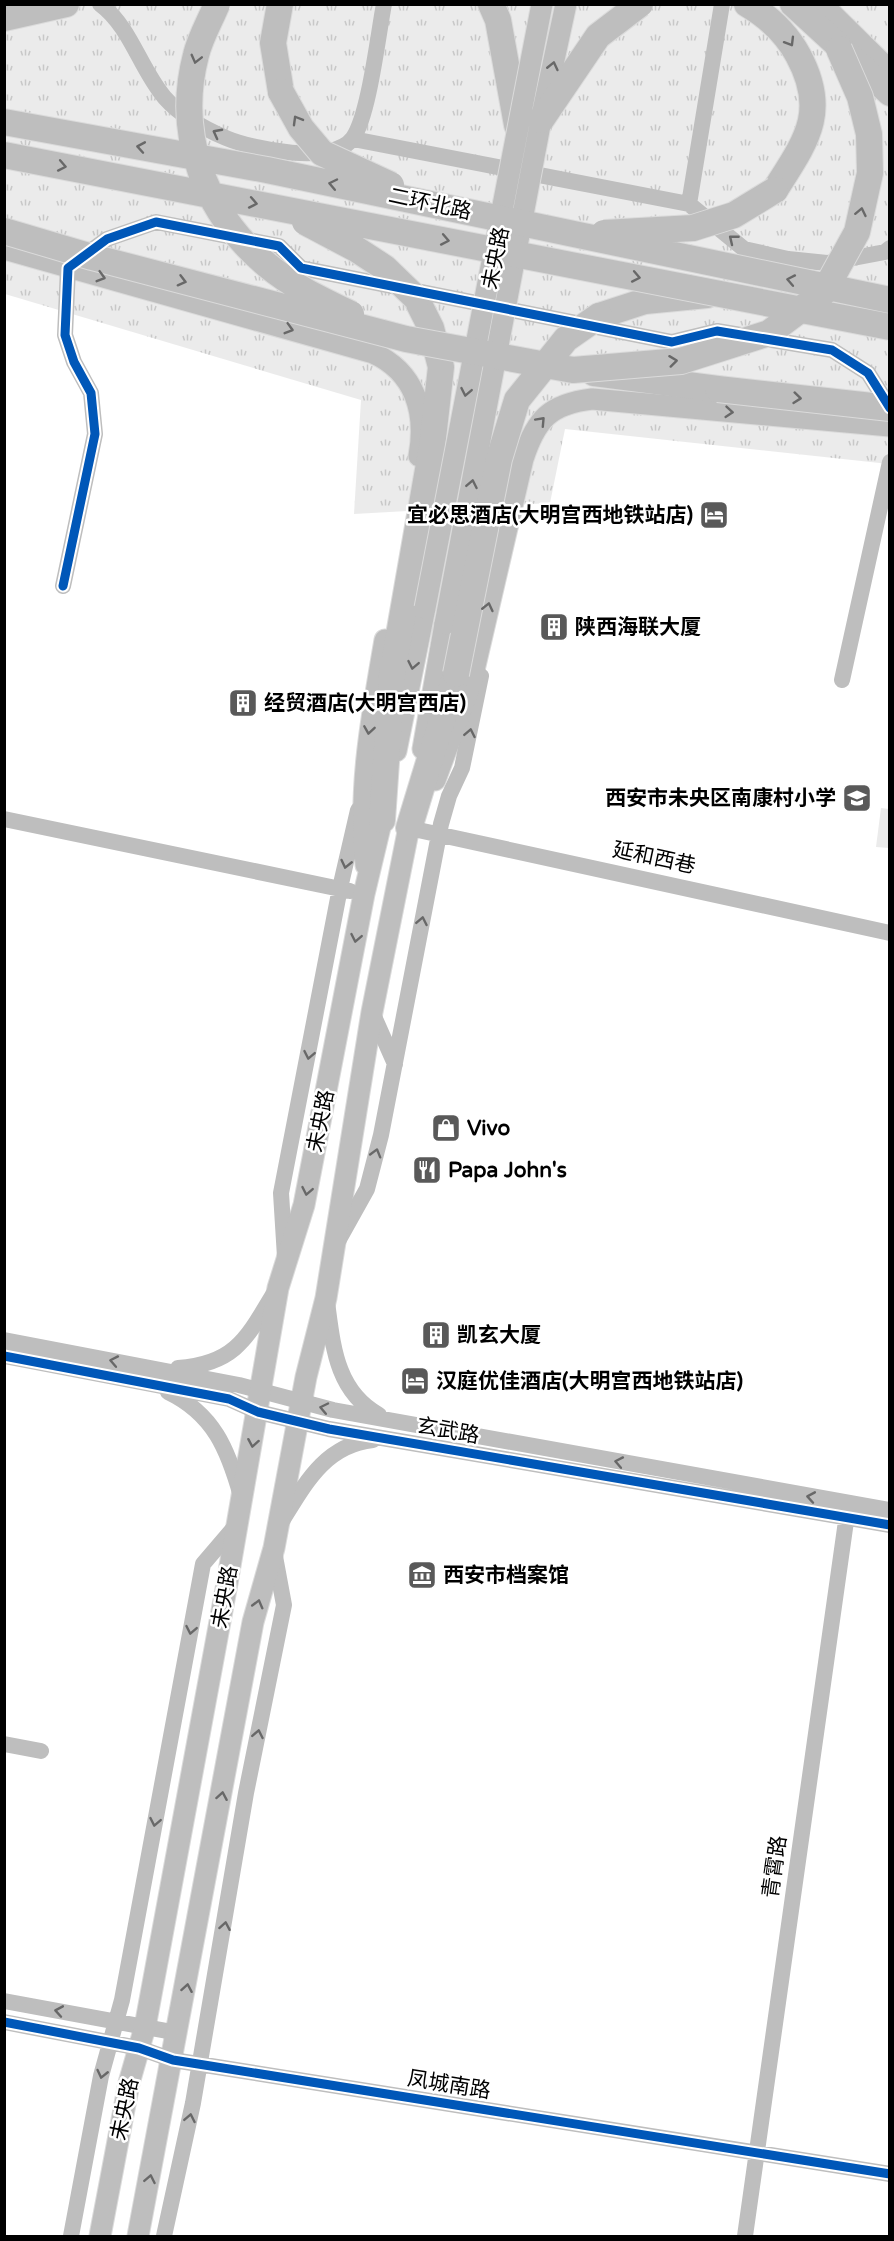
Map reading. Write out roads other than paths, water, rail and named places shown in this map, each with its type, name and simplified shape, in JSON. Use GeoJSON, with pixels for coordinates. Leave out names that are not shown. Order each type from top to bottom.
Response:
{"type":"FeatureCollection","features":[{"type":"Feature","properties":{"kind":"highway"},"geometry":{"type":"LineString","coordinates":[[4,18],[66,4]]}},
{"type":"Feature","properties":{"kind":"highway"},"geometry":{"type":"LineString","coordinates":[[217,4],[196,53],[189,95],[188,124],[200,170],[225,221],[244,244],[292,284],[406,339]]}},
{"type":"Feature","properties":{"kind":"highway"},"geometry":{"type":"LineString","coordinates":[[280,4],[273,43],[281,92],[301,128],[322,153],[432,204]]}},
{"type":"Feature","properties":{"kind":"highway"},"geometry":{"type":"LineString","coordinates":[[491,4],[498,20],[529,123]]}},
{"type":"Feature","properties":{"kind":"highway"},"geometry":{"type":"LineString","coordinates":[[529,123],[598,36],[640,4]]}},
{"type":"Feature","properties":{"kind":"highway"},"geometry":{"type":"LineString","coordinates":[[568,235],[693,228],[734,215],[775,190],[804,144],[814,109],[810,78],[787,35],[747,4]]}},
{"type":"Feature","properties":{"kind":"highway"},"geometry":{"type":"LineString","coordinates":[[793,4],[839,49],[890,93]]}},
{"type":"Feature","properties":{"kind":"highway"},"geometry":{"type":"LineString","coordinates":[[573,370],[681,361],[769,333],[824,292],[857,232],[870,173],[868,134],[860,97],[839,49]]}},
{"type":"Feature","properties":{"kind":"highway","name":"二环北路"},"geometry":{"type":"LineString","coordinates":[[4,122],[267,170],[568,235],[890,300]]}},
{"type":"Feature","properties":{"kind":"highway","name":"二环北路"},"geometry":{"type":"LineString","coordinates":[[4,155],[890,327]]}},
{"type":"Feature","properties":{"kind":"highway"},"geometry":{"type":"LineString","coordinates":[[281,209],[356,249],[385,268],[416,298],[431,328],[441,367],[432,447],[392,675],[382,820]]}},
{"type":"Feature","properties":{"kind":"highway"},"geometry":{"type":"LineString","coordinates":[[4,231],[104,260],[406,339],[662,384],[890,408]]}},
{"type":"Feature","properties":{"kind":"highway"},"geometry":{"type":"LineString","coordinates":[[413,829],[456,674],[499,459],[517,400],[566,339],[599,316],[645,301],[720,293]]}},
{"type":"Feature","properties":{"kind":"main road","name":"未央路"},"geometry":{"type":"LineString","coordinates":[[138,2236],[173,2060],[253,1622],[275,1538],[299,1412],[326,1298],[372,1012],[398,882],[413,829],[529,123],[542,4]]}},
{"type":"Feature","properties":{"kind":"main road","name":"未央路"},"geometry":{"type":"LineString","coordinates":[[100,2236],[129,2083],[145,2027],[258,1412],[278,1287],[285,1257],[304,1206],[366,887],[529,123],[566,4]]}},
{"type":"Feature","properties":{"kind":"main road"},"geometry":{"type":"LineString","coordinates":[[822,4],[890,71]]}},
{"type":"Feature","properties":{"kind":"main road"},"geometry":{"type":"LineString","coordinates":[[4,249],[373,353],[396,366],[414,389],[419,405],[422,441],[368,735],[361,821],[366,887]]}},
{"type":"Feature","properties":{"kind":"main road"},"geometry":{"type":"LineString","coordinates":[[413,829],[471,683],[530,436],[543,417],[574,401],[592,399],[890,426]]}},
{"type":"Feature","properties":{"kind":"street"},"geometry":{"type":"LineString","coordinates":[[100,4],[127,34],[152,81],[166,100],[182,113],[226,138],[261,148],[307,153],[328,151],[345,145],[353,139],[362,119],[384,4]]}},
{"type":"Feature","properties":{"kind":"street"},"geometry":{"type":"LineString","coordinates":[[689,204],[722,4]]}},
{"type":"Feature","properties":{"kind":"street"},"geometry":{"type":"LineString","coordinates":[[353,139],[689,204],[744,249],[788,260],[827,263],[885,252],[890,248]]}},
{"type":"Feature","properties":{"kind":"street"},"geometry":{"type":"LineString","coordinates":[[63,586],[95,434],[91,393],[74,362],[65,335],[68,268],[107,239],[156,222],[279,246],[302,268],[672,342],[717,331],[832,350],[868,373],[890,408]]}},
{"type":"Feature","properties":{"kind":"street"},"geometry":{"type":"LineString","coordinates":[[842,680],[890,462]]}},
{"type":"Feature","properties":{"kind":"street"},"geometry":{"type":"LineString","coordinates":[[336,1245],[367,1189],[381,1135],[439,834],[449,796],[462,768],[470,738],[481,673],[481,638]]}},
{"type":"Feature","properties":{"kind":"street"},"geometry":{"type":"LineString","coordinates":[[285,1257],[281,1194],[340,888],[364,786]]}},
{"type":"Feature","properties":{"kind":"street"},"geometry":{"type":"LineString","coordinates":[[4,819],[340,888],[366,887]]}},
{"type":"Feature","properties":{"kind":"street","name":"延和西巷"},"geometry":{"type":"LineString","coordinates":[[413,829],[890,933]]}},
{"type":"Feature","properties":{"kind":"street"},"geometry":{"type":"LineString","coordinates":[[315,1021],[347,988]]}},
{"type":"Feature","properties":{"kind":"street"},"geometry":{"type":"LineString","coordinates":[[372,1012],[395,1064]]}},
{"type":"Feature","properties":{"kind":"street"},"geometry":{"type":"LineString","coordinates":[[153,1376],[195,1367],[223,1358],[235,1351],[251,1331],[278,1287]]}},
{"type":"Feature","properties":{"kind":"street"},"geometry":{"type":"LineString","coordinates":[[326,1298],[336,1361],[350,1391],[362,1404],[378,1414],[400,1422]]}},
{"type":"Feature","properties":{"kind":"street","name":"玄武路"},"geometry":{"type":"LineString","coordinates":[[4,1340],[153,1376],[229,1399],[258,1412],[299,1412],[400,1422],[848,1511],[890,1525]]}},
{"type":"Feature","properties":{"kind":"street","name":"玄武路"},"geometry":{"type":"LineString","coordinates":[[4,1356],[261,1391],[299,1412],[407,1442],[848,1511],[890,1510]]}},
{"type":"Feature","properties":{"kind":"street"},"geometry":{"type":"LineString","coordinates":[[153,1376],[209,1420],[232,1461],[242,1500]]}},
{"type":"Feature","properties":{"kind":"street"},"geometry":{"type":"LineString","coordinates":[[164,2236],[200,2064],[246,1793],[284,1605],[275,1538],[309,1477],[323,1462],[343,1448],[366,1441],[407,1442]]}},
{"type":"Feature","properties":{"kind":"street","name":"青霄路"},"geometry":{"type":"LineString","coordinates":[[745,2236],[848,1511]]}},
{"type":"Feature","properties":{"kind":"street"},"geometry":{"type":"LineString","coordinates":[[71,2236],[101,2076],[116,2021],[203,1564],[238,1523]]}},
{"type":"Feature","properties":{"kind":"street"},"geometry":{"type":"LineString","coordinates":[[4,1744],[40,1751]]}},
{"type":"Feature","properties":{"kind":"street"},"geometry":{"type":"LineString","coordinates":[[4,2001],[178,2033]]}},
{"type":"Feature","properties":{"kind":"street","name":"凤城南路"},"geometry":{"type":"LineString","coordinates":[[4,2022],[139,2048],[173,2060],[890,2174]]}},
{"type":"Feature","properties":{"kind":"place","name":"宜必思酒店(大明宫西地铁站店)"},"geometry":{"type":"Point","coordinates":[714,515]}},
{"type":"Feature","properties":{"kind":"place","name":"陕西海联大厦"},"geometry":{"type":"Point","coordinates":[554,627]}},
{"type":"Feature","properties":{"kind":"place","name":"经贸酒店(大明宫西店)"},"geometry":{"type":"Point","coordinates":[243,703]}},
{"type":"Feature","properties":{"kind":"place","name":"西安市未央区南康村小学"},"geometry":{"type":"Point","coordinates":[857,798]}},
{"type":"Feature","properties":{"kind":"place","name":"Vivo"},"geometry":{"type":"Point","coordinates":[446,1128]}},
{"type":"Feature","properties":{"kind":"place","name":"Papa John's"},"geometry":{"type":"Point","coordinates":[427,1170]}},
{"type":"Feature","properties":{"kind":"place","name":"凯玄大厦"},"geometry":{"type":"Point","coordinates":[436,1335]}},
{"type":"Feature","properties":{"kind":"place","name":"汉庭优佳酒店(大明宫西地铁站店)"},"geometry":{"type":"Point","coordinates":[415,1381]}},
{"type":"Feature","properties":{"kind":"place","name":"西安市档案馆"},"geometry":{"type":"Point","coordinates":[422,1575]}}]}
